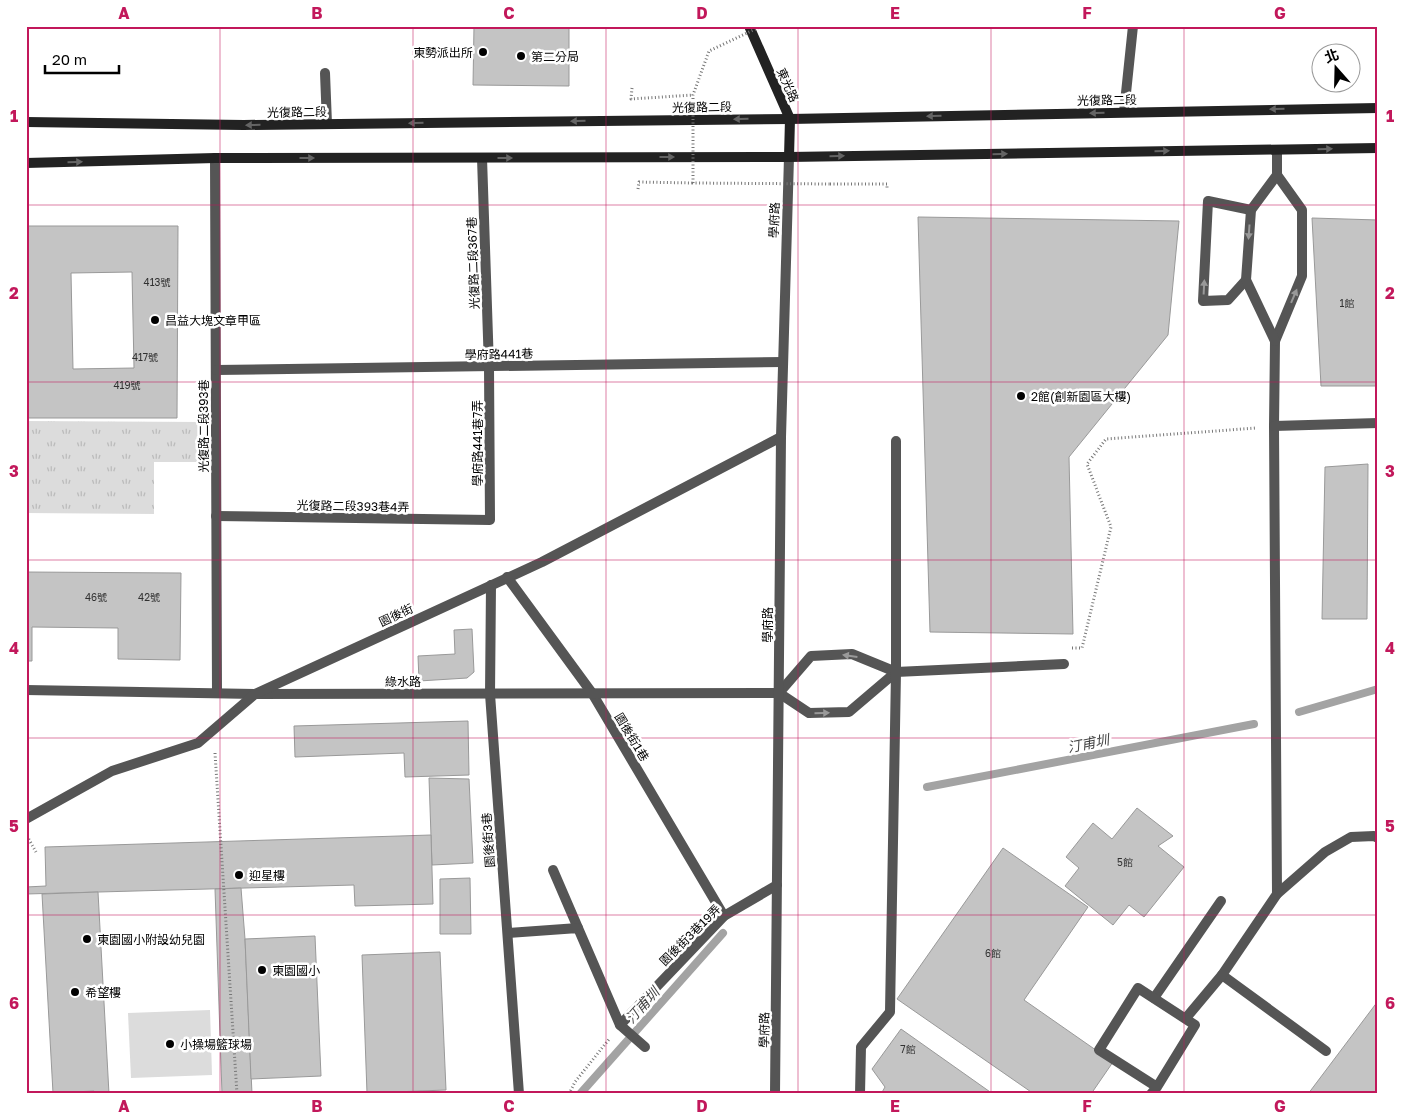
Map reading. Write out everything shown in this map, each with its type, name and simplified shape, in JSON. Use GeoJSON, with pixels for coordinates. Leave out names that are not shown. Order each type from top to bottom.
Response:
{"type":"FeatureCollection","features":[{"type":"Feature","properties":{"kind":"main road","name":"東光路"},"geometry":{"type":"LineString","coordinates":[[749,26],[790,119],[789,157]]}},
{"type":"Feature","properties":{"kind":"main road","name":"光復路二段"},"geometry":{"type":"LineString","coordinates":[[26,122],[244,125],[790,119],[1378,108]]}},
{"type":"Feature","properties":{"kind":"main road"},"geometry":{"type":"LineString","coordinates":[[26,163],[215,158],[789,157],[1378,148]]}},
{"type":"Feature","properties":{"kind":"street"},"geometry":{"type":"LineString","coordinates":[[1124,112],[1132,26]]}},
{"type":"Feature","properties":{"kind":"street"},"geometry":{"type":"LineString","coordinates":[[325,73],[327,124]]}},
{"type":"Feature","properties":{"kind":"street"},"geometry":{"type":"LineString","coordinates":[[1277,150],[1277,175],[1302,210],[1302,276],[1275,341],[1277,894]]}},
{"type":"Feature","properties":{"kind":"street","name":"學府路"},"geometry":{"type":"LineString","coordinates":[[776,1094],[781,437],[789,157]]}},
{"type":"Feature","properties":{"kind":"street","name":"光復路二段393巷"},"geometry":{"type":"LineString","coordinates":[[215,158],[217,693]]}},
{"type":"Feature","properties":{"kind":"street","name":"光復路二段367巷"},"geometry":{"type":"LineString","coordinates":[[482,158],[489,367]]}},
{"type":"Feature","properties":{"kind":"street"},"geometry":{"type":"LineString","coordinates":[[1275,341],[1246,280],[1251,210],[1277,175]]}},
{"type":"Feature","properties":{"kind":"street"},"geometry":{"type":"LineString","coordinates":[[1246,280],[1228,300],[1203,301],[1208,201],[1251,210]]}},
{"type":"Feature","properties":{"kind":"street","name":"學府路441巷"},"geometry":{"type":"LineString","coordinates":[[216,370],[783,362]]}},
{"type":"Feature","properties":{"kind":"street","name":"學府路441巷7弄"},"geometry":{"type":"LineString","coordinates":[[489,367],[490,520]]}},
{"type":"Feature","properties":{"kind":"street"},"geometry":{"type":"LineString","coordinates":[[1274,426],[1378,423]]}},
{"type":"Feature","properties":{"kind":"street","name":"園後街"},"geometry":{"type":"LineString","coordinates":[[26,819],[112,771],[198,743],[255,694],[542,562],[781,437]]}},
{"type":"Feature","properties":{"kind":"street"},"geometry":{"type":"LineString","coordinates":[[860,1094],[861,1047],[890,1012],[896,672],[896,441]]}},
{"type":"Feature","properties":{"kind":"street","name":"光復路二段393巷4弄"},"geometry":{"type":"LineString","coordinates":[[216,516],[490,520]]}},
{"type":"Feature","properties":{"kind":"street","name":"園後街1巷"},"geometry":{"type":"LineString","coordinates":[[506,578],[592,694],[724,916]]}},
{"type":"Feature","properties":{"kind":"street","name":"園後街3巷"},"geometry":{"type":"LineString","coordinates":[[490,585],[490,694],[519,1094]]}},
{"type":"Feature","properties":{"kind":"street"},"geometry":{"type":"LineString","coordinates":[[896,672],[849,712],[809,713],[779,693],[811,656],[852,654],[896,672],[1064,664]]}},
{"type":"Feature","properties":{"kind":"street","name":"綠水路"},"geometry":{"type":"LineString","coordinates":[[26,690],[255,694],[779,693]]}},
{"type":"Feature","properties":{"kind":"street"},"geometry":{"type":"LineString","coordinates":[[1186,1018],[1222,975],[1277,894],[1325,852],[1351,837],[1374,836],[1378,838]]}},
{"type":"Feature","properties":{"kind":"street"},"geometry":{"type":"LineString","coordinates":[[554,870],[620,1025],[645,1047]]}},
{"type":"Feature","properties":{"kind":"street","name":"園後街3巷19弄"},"geometry":{"type":"LineString","coordinates":[[620,1025],[724,916],[777,885]]}},
{"type":"Feature","properties":{"kind":"street"},"geometry":{"type":"LineString","coordinates":[[1154,998],[1221,901]]}},
{"type":"Feature","properties":{"kind":"street"},"geometry":{"type":"LineString","coordinates":[[508,933],[578,928]]}},
{"type":"Feature","properties":{"kind":"street"},"geometry":{"type":"LineString","coordinates":[[1222,975],[1326,1050]]}},
{"type":"Feature","properties":{"kind":"street"},"geometry":{"type":"LineString","coordinates":[[1138,988],[1154,998],[1195,1025],[1154,1090],[1099,1050],[1138,988]]}},
{"type":"Feature","properties":{"kind":"path"},"geometry":{"type":"LineString","coordinates":[[693,183],[693,95],[709,51],[762,26]]}},
{"type":"Feature","properties":{"kind":"path"},"geometry":{"type":"LineString","coordinates":[[632,88],[631,99],[693,95]]}},
{"type":"Feature","properties":{"kind":"path"},"geometry":{"type":"LineString","coordinates":[[638,189],[639,182],[888,184],[888,190]]}},
{"type":"Feature","properties":{"kind":"path"},"geometry":{"type":"LineString","coordinates":[[1062,648],[1082,648],[1111,527],[1087,464],[1106,439],[1274,426]]}},
{"type":"Feature","properties":{"kind":"path"},"geometry":{"type":"LineString","coordinates":[[219,725],[214,756],[237,1094]]}},
{"type":"Feature","properties":{"kind":"path"},"geometry":{"type":"LineString","coordinates":[[26,836],[36,852]]}},
{"type":"Feature","properties":{"kind":"path"},"geometry":{"type":"LineString","coordinates":[[568,1094],[575,1082],[620,1025]]}},
{"type":"Feature","properties":{"kind":"green space"},"geometry":{"type":"Polygon","coordinates":[[[26,421],[199,422],[199,462],[154,462],[154,514],[26,513],[26,421]]]}},
{"type":"Feature","properties":{"kind":"green space","name":"小操場籃球場"},"geometry":{"type":"Polygon","coordinates":[[[210,1010],[212,1075],[131,1078],[128,1013],[210,1010]]]}},
{"type":"Feature","properties":{"kind":"building","name":"第二分局"},"geometry":{"type":"Polygon","coordinates":[[[474,26],[569,26],[569,86],[473,85],[474,26]]]}},
{"type":"Feature","properties":{"kind":"building","name":"2館(創新園區大樓)"},"geometry":{"type":"Polygon","coordinates":[[[918,217],[1179,221],[1168,335],[1069,457],[1073,634],[930,632],[918,217]]]}},
{"type":"Feature","properties":{"kind":"building"},"geometry":{"type":"Polygon","coordinates":[[[1312,218],[1378,220],[1378,386],[1321,386],[1312,218]]]}},
{"type":"Feature","properties":{"kind":"building","name":"昌益大塊文章甲區"},"geometry":{"type":"Polygon","coordinates":[[[28,226],[178,226],[177,418],[26,418],[26,373],[28,373],[28,226]],[[132,272],[71,273],[73,369],[134,368],[132,272]]]}},
{"type":"Feature","properties":{"kind":"building"},"geometry":{"type":"Polygon","coordinates":[[[1368,464],[1367,619],[1322,619],[1325,467],[1368,464]]]}},
{"type":"Feature","properties":{"kind":"building"},"geometry":{"type":"Polygon","coordinates":[[[26,572],[181,573],[180,660],[118,659],[118,628],[32,627],[32,661],[26,661],[26,572]]]}},
{"type":"Feature","properties":{"kind":"building"},"geometry":{"type":"Polygon","coordinates":[[[472,629],[474,672],[467,678],[419,681],[418,656],[455,654],[454,630],[472,629]]]}},
{"type":"Feature","properties":{"kind":"building"},"geometry":{"type":"Polygon","coordinates":[[[468,721],[469,775],[405,777],[404,753],[295,757],[294,726],[468,721]]]}},
{"type":"Feature","properties":{"kind":"building"},"geometry":{"type":"Polygon","coordinates":[[[429,778],[469,779],[473,863],[432,865],[429,778]]]}},
{"type":"Feature","properties":{"kind":"building"},"geometry":{"type":"Polygon","coordinates":[[[1137,808],[1173,836],[1158,846],[1184,867],[1144,917],[1129,905],[1113,925],[1065,886],[1079,868],[1066,857],[1093,823],[1112,839],[1137,808]]]}},
{"type":"Feature","properties":{"kind":"building","name":"迎星樓"},"geometry":{"type":"Polygon","coordinates":[[[431,835],[433,904],[355,906],[354,885],[26,894],[26,887],[46,886],[45,847],[431,835]]]}},
{"type":"Feature","properties":{"kind":"building"},"geometry":{"type":"Polygon","coordinates":[[[1003,848],[1088,907],[1024,1000],[1113,1062],[1091,1094],[1034,1094],[897,999],[1003,848]]]}},
{"type":"Feature","properties":{"kind":"building"},"geometry":{"type":"Polygon","coordinates":[[[470,878],[471,934],[440,934],[440,879],[470,878]]]}},
{"type":"Feature","properties":{"kind":"building"},"geometry":{"type":"Polygon","coordinates":[[[241,888],[252,1094],[222,1094],[215,889],[241,888]]]}},
{"type":"Feature","properties":{"kind":"building","name":"希望樓"},"geometry":{"type":"Polygon","coordinates":[[[98,892],[109,1094],[95,1094],[94,1091],[53,1093],[42,894],[98,892]]]}},
{"type":"Feature","properties":{"kind":"building"},"geometry":{"type":"Polygon","coordinates":[[[315,936],[321,1076],[251,1079],[245,939],[315,936]]]}},
{"type":"Feature","properties":{"kind":"building"},"geometry":{"type":"Polygon","coordinates":[[[440,952],[446,1090],[367,1093],[362,955],[440,952]]]}},
{"type":"Feature","properties":{"kind":"building"},"geometry":{"type":"Polygon","coordinates":[[[1378,1001],[1378,1094],[1308,1094],[1378,1001]]]}},
{"type":"Feature","properties":{"kind":"building"},"geometry":{"type":"Polygon","coordinates":[[[901,1029],[993,1094],[881,1094],[885,1087],[872,1069],[901,1029]]]}},
{"type":"Feature","properties":{"kind":"waterway","name":"汀甫圳"},"geometry":{"type":"LineString","coordinates":[[1299,712],[1378,689]]}},
{"type":"Feature","properties":{"kind":"waterway","name":"汀甫圳"},"geometry":{"type":"LineString","coordinates":[[927,787],[1254,724]]}},
{"type":"Feature","properties":{"kind":"waterway","name":"汀甫圳"},"geometry":{"type":"LineString","coordinates":[[580,1094],[723,933]]}},
{"type":"Feature","properties":{"kind":"place","name":"東勢派出所"},"geometry":{"type":"Point","coordinates":[483,52]}},
{"type":"Feature","properties":{"kind":"place","name":"第二分局"},"geometry":{"type":"Point","coordinates":[521,56]}},
{"type":"Feature","properties":{"kind":"place","name":"昌益大塊文章甲區"},"geometry":{"type":"Point","coordinates":[155,320]}},
{"type":"Feature","properties":{"kind":"place","name":"2館(創新園區大樓)"},"geometry":{"type":"Point","coordinates":[1021,396]}},
{"type":"Feature","properties":{"kind":"place","name":"迎星樓"},"geometry":{"type":"Point","coordinates":[239,875]}},
{"type":"Feature","properties":{"kind":"place","name":"東園國小附設幼兒園"},"geometry":{"type":"Point","coordinates":[87,939]}},
{"type":"Feature","properties":{"kind":"place","name":"東園國小"},"geometry":{"type":"Point","coordinates":[262,970]}},
{"type":"Feature","properties":{"kind":"place","name":"希望樓"},"geometry":{"type":"Point","coordinates":[75,992]}},
{"type":"Feature","properties":{"kind":"place","name":"小操場籃球場"},"geometry":{"type":"Point","coordinates":[170,1044]}}]}
